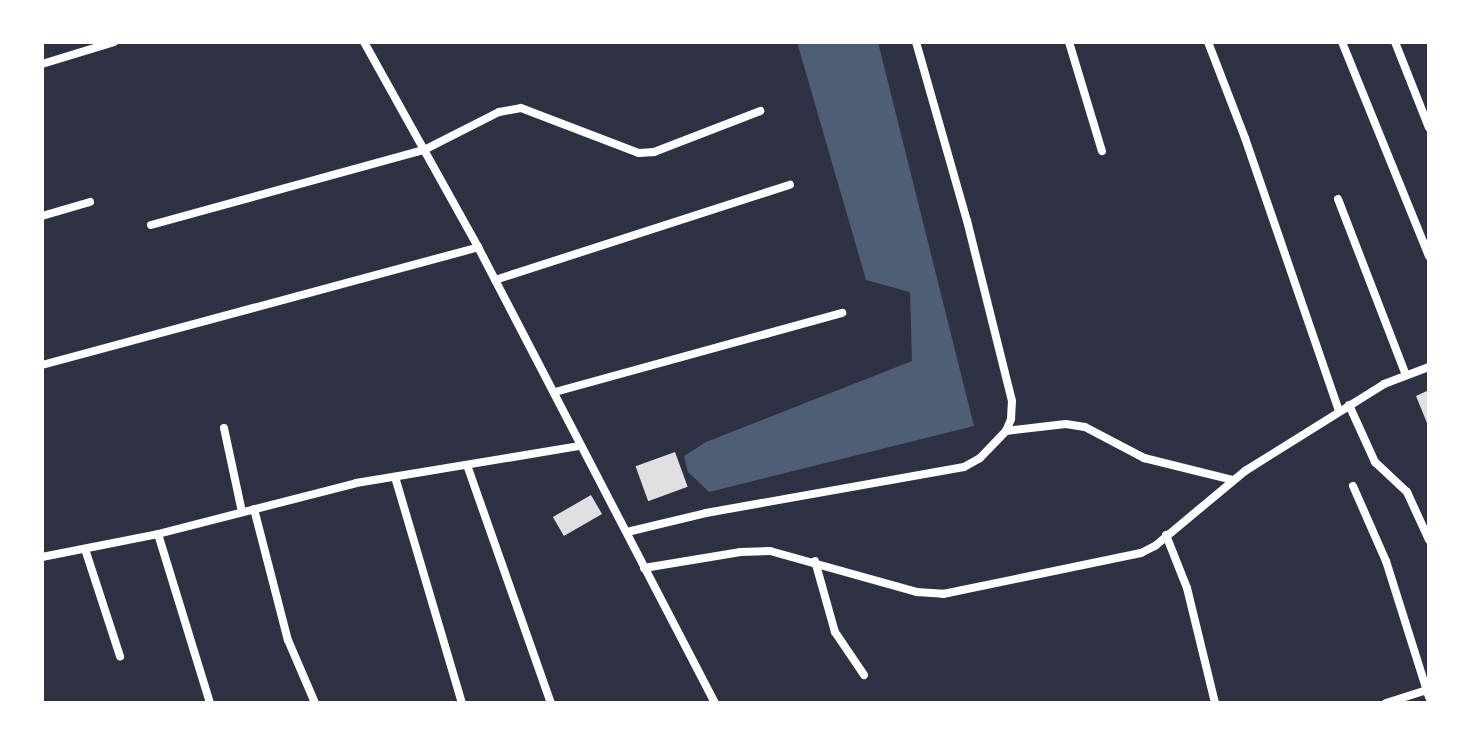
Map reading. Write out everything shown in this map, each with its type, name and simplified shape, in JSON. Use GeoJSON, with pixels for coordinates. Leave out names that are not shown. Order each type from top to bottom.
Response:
{"type":"FeatureCollection","features":[{"type":"Feature","properties":{"kind":"street"},"geometry":{"type":"LineString","coordinates":[[42,64],[114,42]]}},
{"type":"Feature","properties":{"kind":"street"},"geometry":{"type":"LineString","coordinates":[[364,42],[555,392],[580,446],[715,703]]}},
{"type":"Feature","properties":{"kind":"street"},"geometry":{"type":"LineString","coordinates":[[627,532],[706,513],[964,467],[980,458],[1006,431],[1011,419],[1012,401],[967,221],[916,42]]}},
{"type":"Feature","properties":{"kind":"street"},"geometry":{"type":"LineString","coordinates":[[1069,42],[1102,151]]}},
{"type":"Feature","properties":{"kind":"street"},"geometry":{"type":"LineString","coordinates":[[1208,42],[1245,138],[1339,411]]}},
{"type":"Feature","properties":{"kind":"street"},"geometry":{"type":"LineString","coordinates":[[1342,42],[1429,256]]}},
{"type":"Feature","properties":{"kind":"street"},"geometry":{"type":"LineString","coordinates":[[1395,42],[1429,128]]}},
{"type":"Feature","properties":{"kind":"street"},"geometry":{"type":"LineString","coordinates":[[151,225],[424,150],[499,112],[521,108],[639,153],[654,152],[760,111]]}},
{"type":"Feature","properties":{"kind":"street"},"geometry":{"type":"LineString","coordinates":[[495,280],[790,185]]}},
{"type":"Feature","properties":{"kind":"street"},"geometry":{"type":"LineString","coordinates":[[1338,199],[1406,375]]}},
{"type":"Feature","properties":{"kind":"street"},"geometry":{"type":"LineString","coordinates":[[42,216],[90,202]]}},
{"type":"Feature","properties":{"kind":"street"},"geometry":{"type":"LineString","coordinates":[[42,365],[478,247]]}},
{"type":"Feature","properties":{"kind":"street"},"geometry":{"type":"LineString","coordinates":[[555,392],[842,313]]}},
{"type":"Feature","properties":{"kind":"street"},"geometry":{"type":"LineString","coordinates":[[644,568],[755,551],[792,554],[917,592],[943,594],[1141,553],[1233,480],[1339,411],[1384,384],[1429,367]]}},
{"type":"Feature","properties":{"kind":"street"},"geometry":{"type":"LineString","coordinates":[[1349,405],[1375,462],[1407,492],[1429,540]]}},
{"type":"Feature","properties":{"kind":"street"},"geometry":{"type":"LineString","coordinates":[[1006,431],[1066,424],[1085,427],[1144,458],[1233,480]]}},
{"type":"Feature","properties":{"kind":"street"},"geometry":{"type":"LineString","coordinates":[[224,428],[242,512]]}},
{"type":"Feature","properties":{"kind":"street"},"geometry":{"type":"LineString","coordinates":[[42,557],[158,534],[395,477],[580,446]]}},
{"type":"Feature","properties":{"kind":"street"},"geometry":{"type":"LineString","coordinates":[[467,465],[551,703]]}},
{"type":"Feature","properties":{"kind":"street"},"geometry":{"type":"LineString","coordinates":[[395,477],[462,703]]}},
{"type":"Feature","properties":{"kind":"street"},"geometry":{"type":"LineString","coordinates":[[1353,486],[1386,561],[1428,694],[1386,703]]}},
{"type":"Feature","properties":{"kind":"street"},"geometry":{"type":"LineString","coordinates":[[254,509],[288,640],[315,703]]}},
{"type":"Feature","properties":{"kind":"street"},"geometry":{"type":"LineString","coordinates":[[158,534],[210,703]]}},
{"type":"Feature","properties":{"kind":"street"},"geometry":{"type":"LineString","coordinates":[[1166,535],[1190,596],[1215,703]]}},
{"type":"Feature","properties":{"kind":"street"},"geometry":{"type":"LineString","coordinates":[[85,549],[120,656]]}},
{"type":"Feature","properties":{"kind":"street"},"geometry":{"type":"LineString","coordinates":[[815,561],[835,632],[864,675]]}},
{"type":"Feature","properties":{"kind":"water"},"geometry":{"type":"Polygon","coordinates":[[[797,42],[878,42],[974,426],[709,492],[688,472],[684,456],[706,442],[912,361],[910,292],[866,280],[797,42]]]}},
{"type":"Feature","properties":{"kind":"building"},"geometry":{"type":"Polygon","coordinates":[[[1429,390],[1429,428],[1416,396],[1429,390]]]}},
{"type":"Feature","properties":{"kind":"building"},"geometry":{"type":"Polygon","coordinates":[[[675,452],[688,487],[648,501],[636,466],[675,452]]]}},
{"type":"Feature","properties":{"kind":"building"},"geometry":{"type":"Polygon","coordinates":[[[591,495],[602,514],[564,536],[553,517],[591,495]]]}}]}
